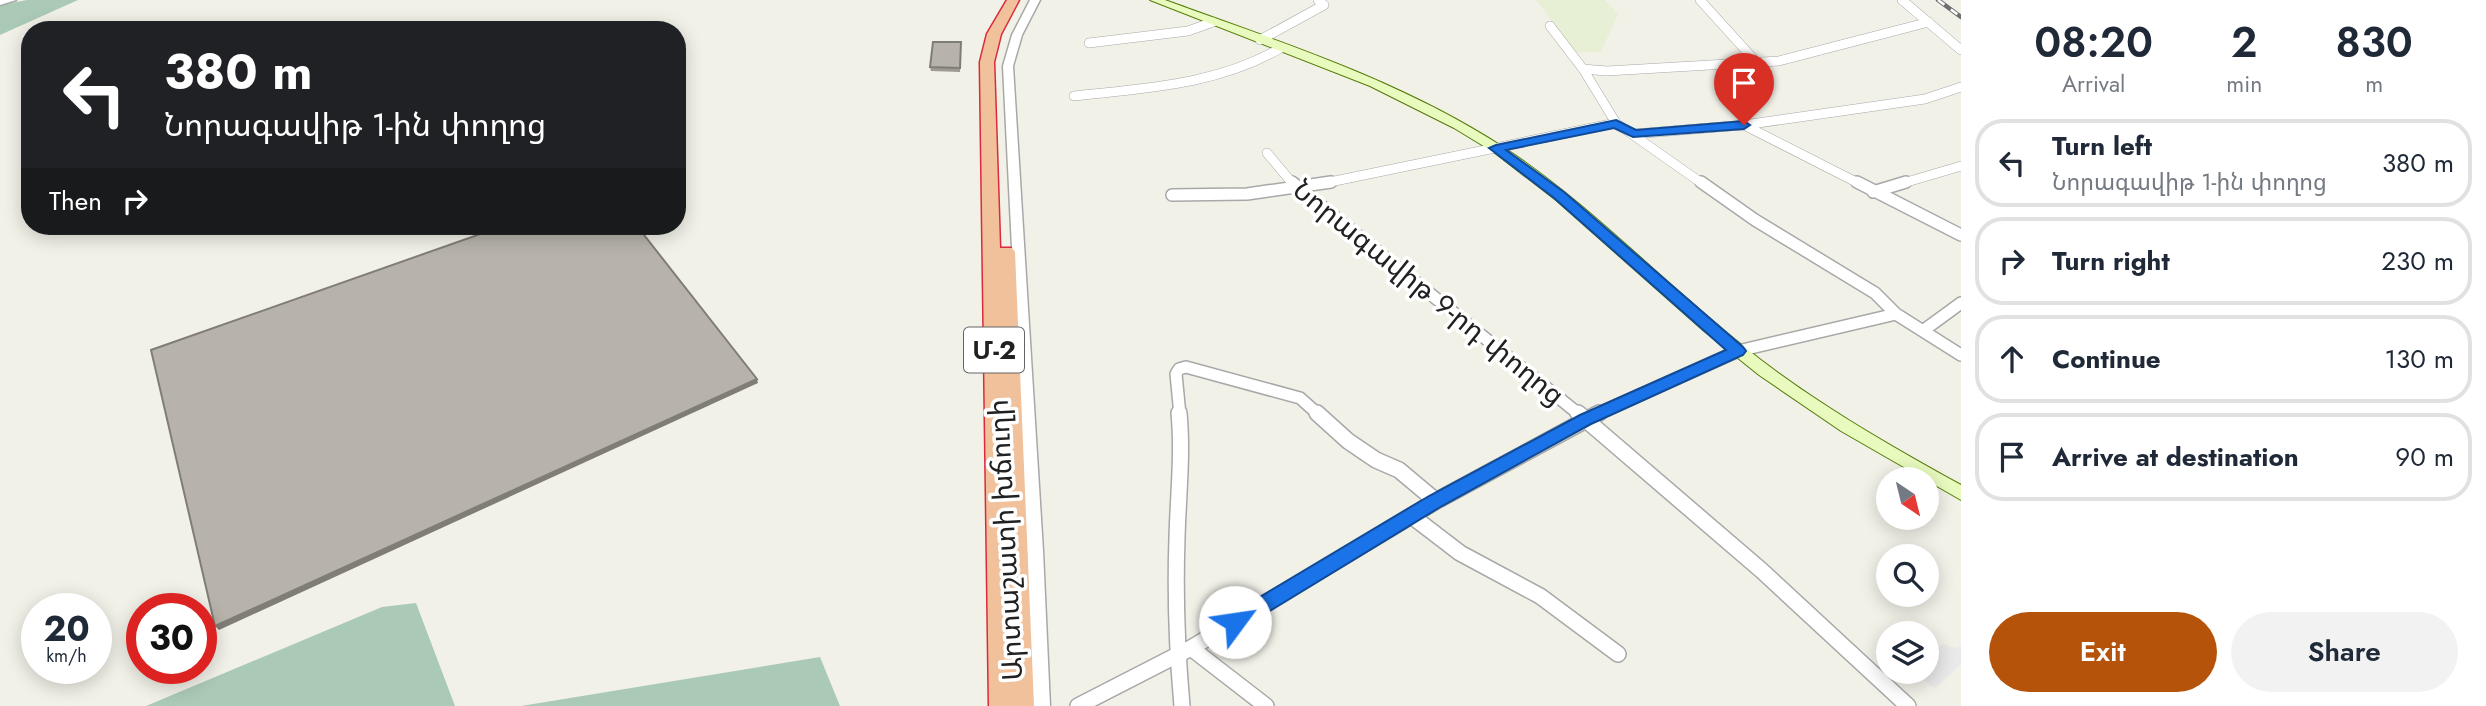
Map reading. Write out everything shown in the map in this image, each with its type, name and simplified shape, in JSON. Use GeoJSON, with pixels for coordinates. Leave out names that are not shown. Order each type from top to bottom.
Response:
{"type":"FeatureCollection","features":[{"type":"Feature","properties":{"kind":"highway","name":"Արտաշատի խճուղի"},"geometry":{"type":"LineString","coordinates":[[1002,706],[987,62],[994,34],[1013,0]]}},
{"type":"Feature","properties":{"kind":"highway","name":"Արտաշատի խճուղի"},"geometry":{"type":"LineString","coordinates":[[1021,706],[998,64],[1002,40],[1022,0]]}},
{"type":"Feature","properties":{"kind":"main road"},"geometry":{"type":"LineString","coordinates":[[1155,0],[1406,98],[1461,126],[1496,148],[1559,195],[1738,351],[1898,459],[1961,493]]}},
{"type":"Feature","properties":{"kind":"street"},"geometry":{"type":"LineString","coordinates":[[0,2],[10,0]]}},
{"type":"Feature","properties":{"kind":"street","name":"Արտաշատի խճուղի"},"geometry":{"type":"LineString","coordinates":[[1035,0],[1017,35],[1008,66],[1041,706]]}},
{"type":"Feature","properties":{"kind":"street"},"geometry":{"type":"LineString","coordinates":[[1260,40],[1324,5],[1318,0]]}},
{"type":"Feature","properties":{"kind":"street"},"geometry":{"type":"LineString","coordinates":[[1699,0],[1758,64]]}},
{"type":"Feature","properties":{"kind":"street"},"geometry":{"type":"LineString","coordinates":[[1902,0],[1961,50]]}},
{"type":"Feature","properties":{"kind":"street"},"geometry":{"type":"LineString","coordinates":[[1088,43],[1188,32],[1213,22]]}},
{"type":"Feature","properties":{"kind":"street"},"geometry":{"type":"LineString","coordinates":[[1583,69],[1607,71],[1758,64],[1930,22]]}},
{"type":"Feature","properties":{"kind":"street"},"geometry":{"type":"LineString","coordinates":[[1550,26],[1583,69],[1616,123],[1755,220],[1875,293],[1896,314],[1961,355]]}},
{"type":"Feature","properties":{"kind":"street"},"geometry":{"type":"LineString","coordinates":[[1074,96],[1209,78],[1260,62],[1281,48]]}},
{"type":"Feature","properties":{"kind":"street"},"geometry":{"type":"LineString","coordinates":[[1633,134],[1744,125],[1925,99],[1961,87]]}},
{"type":"Feature","properties":{"kind":"street"},"geometry":{"type":"LineString","coordinates":[[1172,195],[1255,193],[1296,187],[1419,166],[1616,123]]}},
{"type":"Feature","properties":{"kind":"street"},"geometry":{"type":"LineString","coordinates":[[1744,125],[1961,235]]}},
{"type":"Feature","properties":{"kind":"street","name":"Նորագավիթ 9-րդ փողոց"},"geometry":{"type":"LineString","coordinates":[[1267,153],[1296,187],[1586,419],[1822,624],[1908,706]]}},
{"type":"Feature","properties":{"kind":"street"},"geometry":{"type":"LineString","coordinates":[[1873,192],[1961,166]]}},
{"type":"Feature","properties":{"kind":"street"},"geometry":{"type":"LineString","coordinates":[[1924,330],[1961,303]]}},
{"type":"Feature","properties":{"kind":"street"},"geometry":{"type":"LineString","coordinates":[[1078,706],[1184,651],[1436,501],[1586,419],[1738,351],[1896,314]]}},
{"type":"Feature","properties":{"kind":"street"},"geometry":{"type":"LineString","coordinates":[[1182,706],[1184,651],[1177,539],[1182,443],[1176,374],[1179,369],[1186,367],[1300,398],[1348,441],[1376,460],[1399,470],[1436,501]]}},
{"type":"Feature","properties":{"kind":"street"},"geometry":{"type":"LineString","coordinates":[[1413,517],[1460,553],[1540,596],[1618,654]]}},
{"type":"Feature","properties":{"kind":"street"},"geometry":{"type":"LineString","coordinates":[[1184,651],[1265,706]]}},
{"type":"Feature","properties":{"kind":"green space"},"geometry":{"type":"Polygon","coordinates":[[[27,0],[78,0],[31,21],[21,21],[21,26],[0,35],[0,5],[27,0]]]}},
{"type":"Feature","properties":{"kind":"green space"},"geometry":{"type":"Polygon","coordinates":[[[1536,0],[1605,0],[1618,14],[1601,52],[1576,52],[1536,0]]]}},
{"type":"Feature","properties":{"kind":"green space"},"geometry":{"type":"Polygon","coordinates":[[[416,603],[455,706],[146,706],[198,684],[217,684],[217,676],[382,607],[416,603]]]}},
{"type":"Feature","properties":{"kind":"green space"},"geometry":{"type":"Polygon","coordinates":[[[820,657],[840,706],[521,706],[820,657]]]}},
{"type":"Feature","properties":{"kind":"shaded area"},"geometry":{"type":"Polygon","coordinates":[[[1943,644],[1955,648],[1961,646],[1961,664],[1935,688],[1929,684],[1939,684],[1939,647],[1943,644]]]}},
{"type":"Feature","properties":{"kind":"building"},"geometry":{"type":"Polygon","coordinates":[[[933,42],[961,42],[960,68],[930,67],[933,42]]]}},
{"type":"Feature","properties":{"kind":"building"},"geometry":{"type":"Polygon","coordinates":[[[477,235],[644,235],[757,379],[217,625],[217,593],[207,593],[151,350],[477,235]]]}},
{"type":"Feature","properties":{"kind":"railway"},"geometry":{"type":"LineString","coordinates":[[1938,0],[1961,17]]}},
{"type":"Feature","properties":{"kind":"route"},"geometry":{"type":"LineString","coordinates":[[1235,622],[1436,501],[1586,419],[1738,351],[1559,195],[1496,148],[1616,123],[1633,134],[1744,125]]}}]}
